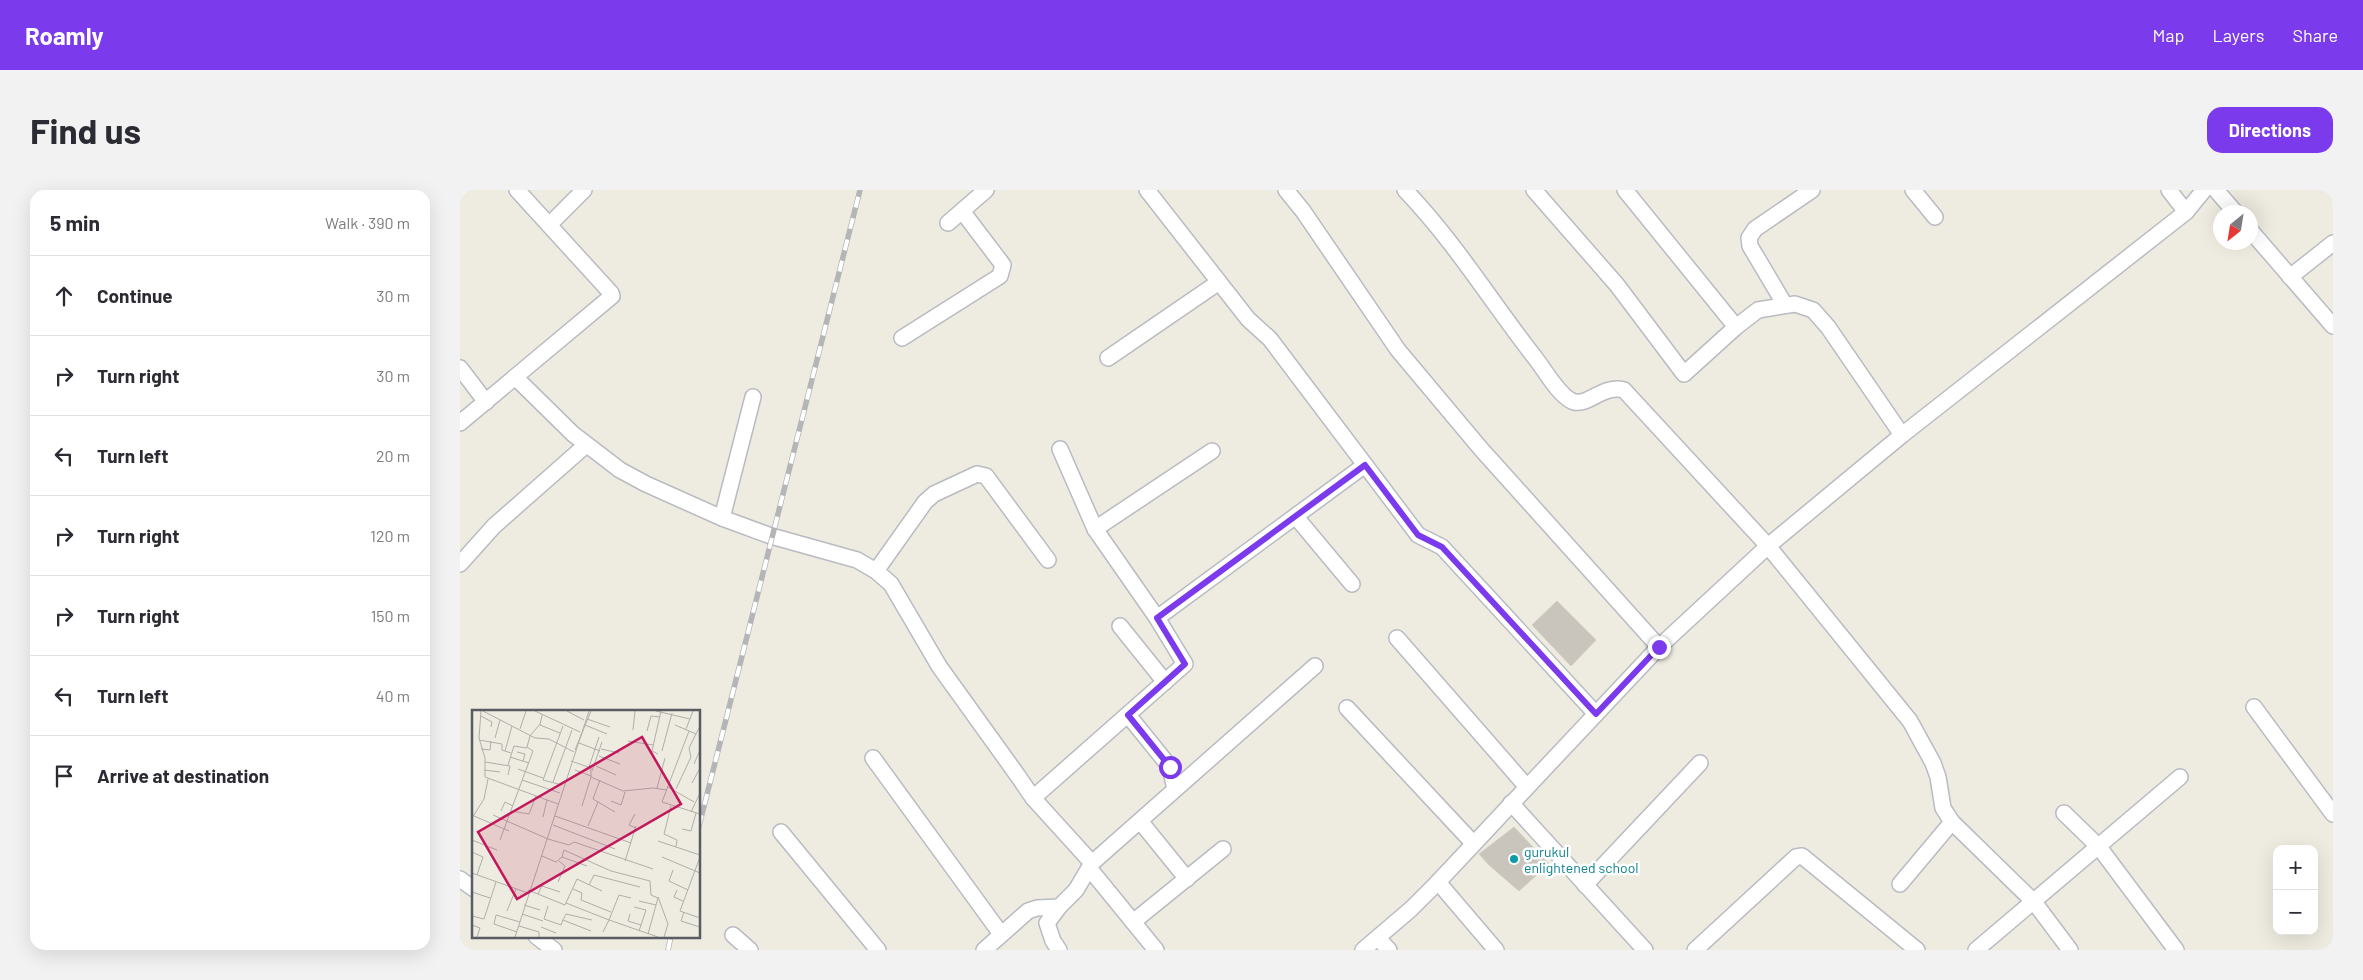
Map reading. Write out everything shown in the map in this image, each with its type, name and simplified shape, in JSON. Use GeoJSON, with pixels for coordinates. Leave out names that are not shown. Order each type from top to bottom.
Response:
{"type":"FeatureCollection","features":[{"type":"Feature","properties":{"kind":"street"},"geometry":{"type":"LineString","coordinates":[[460,423],[612,296],[517,190]]}},
{"type":"Feature","properties":{"kind":"street"},"geometry":{"type":"LineString","coordinates":[[549,225],[584,190]]}},
{"type":"Feature","properties":{"kind":"street"},"geometry":{"type":"LineString","coordinates":[[948,224],[986,190]]}},
{"type":"Feature","properties":{"kind":"street"},"geometry":{"type":"LineString","coordinates":[[1147,190],[1248,319],[1270,339],[1418,535],[1442,547],[1596,714]]}},
{"type":"Feature","properties":{"kind":"street"},"geometry":{"type":"LineString","coordinates":[[1286,190],[1303,210],[1398,350],[1481,450],[1659,647]]}},
{"type":"Feature","properties":{"kind":"street"},"geometry":{"type":"LineString","coordinates":[[1405,190],[1434,220],[1563,394],[1571,401],[1577,402],[1589,400],[1604,390],[1614,388],[1624,390],[1768,546],[1910,720],[1933,763],[1938,777],[1943,808],[1952,822],[2034,902],[2070,950]]}},
{"type":"Feature","properties":{"kind":"street"},"geometry":{"type":"LineString","coordinates":[[1534,190],[1617,286],[1684,374],[1736,327],[1758,310],[1795,304],[1813,310],[1828,327],[1902,435]]}},
{"type":"Feature","properties":{"kind":"street"},"geometry":{"type":"LineString","coordinates":[[1625,190],[1736,327]]}},
{"type":"Feature","properties":{"kind":"street"},"geometry":{"type":"LineString","coordinates":[[1786,305],[1750,246],[1749,238],[1755,229],[1812,190]]}},
{"type":"Feature","properties":{"kind":"street"},"geometry":{"type":"LineString","coordinates":[[1913,190],[1936,217]]}},
{"type":"Feature","properties":{"kind":"street"},"geometry":{"type":"LineString","coordinates":[[2169,190],[2186,212]]}},
{"type":"Feature","properties":{"kind":"street"},"geometry":{"type":"LineString","coordinates":[[1363,950],[1438,882],[1659,647],[1768,546],[1902,435],[2186,212],[2204,190]]}},
{"type":"Feature","properties":{"kind":"street"},"geometry":{"type":"LineString","coordinates":[[2216,190],[2229,205]]}},
{"type":"Feature","properties":{"kind":"street"},"geometry":{"type":"LineString","coordinates":[[902,338],[1000,276],[1003,270],[1003,265],[962,211]]}},
{"type":"Feature","properties":{"kind":"street"},"geometry":{"type":"LineString","coordinates":[[2258,239],[2333,326]]}},
{"type":"Feature","properties":{"kind":"street"},"geometry":{"type":"LineString","coordinates":[[2290,276],[2333,243]]}},
{"type":"Feature","properties":{"kind":"street"},"geometry":{"type":"LineString","coordinates":[[1108,358],[1219,282]]}},
{"type":"Feature","properties":{"kind":"street"},"geometry":{"type":"LineString","coordinates":[[460,368],[486,402]]}},
{"type":"Feature","properties":{"kind":"street"},"geometry":{"type":"LineString","coordinates":[[515,377],[586,445],[620,470],[646,484],[722,518],[771,536],[857,560],[876,571],[892,584],[939,666],[1033,798],[1090,866],[1156,950]]}},
{"type":"Feature","properties":{"kind":"street"},"geometry":{"type":"LineString","coordinates":[[722,518],[753,397]]}},
{"type":"Feature","properties":{"kind":"street"},"geometry":{"type":"LineString","coordinates":[[460,564],[494,526],[586,445]]}},
{"type":"Feature","properties":{"kind":"street"},"geometry":{"type":"LineString","coordinates":[[1033,798],[1185,664],[1157,618],[1095,529],[1060,449]]}},
{"type":"Feature","properties":{"kind":"street"},"geometry":{"type":"LineString","coordinates":[[1095,529],[1212,451]]}},
{"type":"Feature","properties":{"kind":"street"},"geometry":{"type":"LineString","coordinates":[[1157,618],[1365,465]]}},
{"type":"Feature","properties":{"kind":"street"},"geometry":{"type":"LineString","coordinates":[[876,571],[925,502],[943,489],[978,474],[986,476],[1048,560]]}},
{"type":"Feature","properties":{"kind":"street"},"geometry":{"type":"LineString","coordinates":[[1296,516],[1352,584]]}},
{"type":"Feature","properties":{"kind":"street"},"geometry":{"type":"LineString","coordinates":[[1120,626],[1165,682]]}},
{"type":"Feature","properties":{"kind":"street"},"geometry":{"type":"LineString","coordinates":[[1397,638],[1527,787]]}},
{"type":"Feature","properties":{"kind":"street"},"geometry":{"type":"LineString","coordinates":[[1059,950],[1053,941],[1047,923],[1058,907],[1076,890],[1090,866],[1315,666]]}},
{"type":"Feature","properties":{"kind":"street"},"geometry":{"type":"LineString","coordinates":[[2254,707],[2333,814]]}},
{"type":"Feature","properties":{"kind":"street"},"geometry":{"type":"LineString","coordinates":[[1347,708],[1474,844]]}},
{"type":"Feature","properties":{"kind":"street"},"geometry":{"type":"LineString","coordinates":[[1128,715],[1170,767],[1176,790]]}},
{"type":"Feature","properties":{"kind":"street"},"geometry":{"type":"LineString","coordinates":[[873,758],[1001,934]]}},
{"type":"Feature","properties":{"kind":"street"},"geometry":{"type":"LineString","coordinates":[[1585,884],[1700,763]]}},
{"type":"Feature","properties":{"kind":"street"},"geometry":{"type":"LineString","coordinates":[[1018,776],[1048,785]]}},
{"type":"Feature","properties":{"kind":"street"},"geometry":{"type":"LineString","coordinates":[[1976,950],[2180,778]]}},
{"type":"Feature","properties":{"kind":"street"},"geometry":{"type":"LineString","coordinates":[[1511,803],[1645,950]]}},
{"type":"Feature","properties":{"kind":"street"},"geometry":{"type":"LineString","coordinates":[[2064,813],[2100,847],[2176,950]]}},
{"type":"Feature","properties":{"kind":"street"},"geometry":{"type":"LineString","coordinates":[[1140,821],[1187,879]]}},
{"type":"Feature","properties":{"kind":"street"},"geometry":{"type":"LineString","coordinates":[[1900,884],[1952,822]]}},
{"type":"Feature","properties":{"kind":"street"},"geometry":{"type":"LineString","coordinates":[[782,832],[878,950]]}},
{"type":"Feature","properties":{"kind":"street"},"geometry":{"type":"LineString","coordinates":[[1133,922],[1223,849]]}},
{"type":"Feature","properties":{"kind":"street"},"geometry":{"type":"LineString","coordinates":[[1695,950],[1796,857],[1802,856],[1917,950]]}},
{"type":"Feature","properties":{"kind":"street"},"geometry":{"type":"LineString","coordinates":[[460,879],[472,888]]}},
{"type":"Feature","properties":{"kind":"street"},"geometry":{"type":"LineString","coordinates":[[1438,882],[1496,950]]}},
{"type":"Feature","properties":{"kind":"street"},"geometry":{"type":"LineString","coordinates":[[984,950],[1032,908],[1058,907]]}},
{"type":"Feature","properties":{"kind":"street"},"geometry":{"type":"LineString","coordinates":[[734,935],[750,950]]}},
{"type":"Feature","properties":{"kind":"street"},"geometry":{"type":"LineString","coordinates":[[539,938],[554,950]]}},
{"type":"Feature","properties":{"kind":"street"},"geometry":{"type":"LineString","coordinates":[[1378,938],[1389,950]]}},
{"type":"Feature","properties":{"kind":"building"},"geometry":{"type":"Polygon","coordinates":[[[1557,601],[1596,640],[1571,666],[1532,625],[1557,601]]]}},
{"type":"Feature","properties":{"kind":"building","name":"gurukul enlightened school"},"geometry":{"type":"Polygon","coordinates":[[[1514,827],[1549,864],[1519,891],[1479,854],[1514,827]]]}},
{"type":"Feature","properties":{"kind":"railway"},"geometry":{"type":"LineString","coordinates":[[700,822],[860,190]]}},
{"type":"Feature","properties":{"kind":"railway"},"geometry":{"type":"LineString","coordinates":[[668,950],[671,938]]}},
{"type":"Feature","properties":{"kind":"place","name":"gurukul enlightened school"},"geometry":{"type":"Point","coordinates":[1514,859]}},
{"type":"Feature","properties":{"kind":"route"},"geometry":{"type":"LineString","coordinates":[[1170,767],[1128,715],[1185,664],[1157,618],[1365,465],[1418,535],[1442,547],[1596,714],[1659,647]]}}]}
